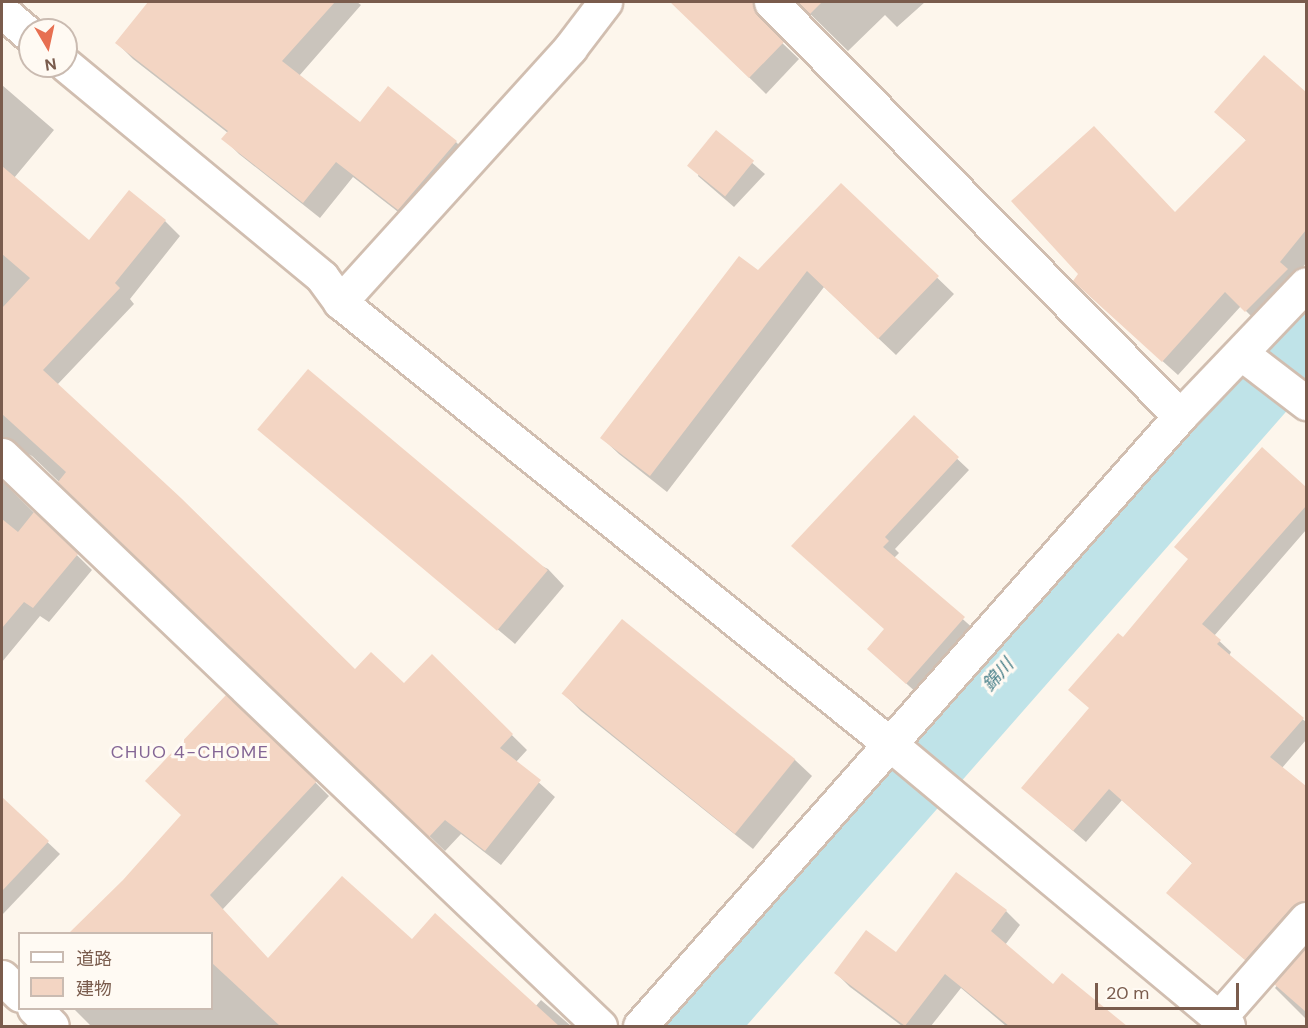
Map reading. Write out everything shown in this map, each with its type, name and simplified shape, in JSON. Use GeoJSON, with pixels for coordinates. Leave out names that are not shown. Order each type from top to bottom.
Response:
{"type":"FeatureCollection","features":[{"type":"Feature","properties":{"kind":"street"},"geometry":{"type":"LineString","coordinates":[[340,302],[570,48],[605,2]]}},
{"type":"Feature","properties":{"kind":"street"},"geometry":{"type":"LineString","coordinates":[[771,2],[1180,416]]}},
{"type":"Feature","properties":{"kind":"street"},"geometry":{"type":"LineString","coordinates":[[2,11],[18,25]]}},
{"type":"Feature","properties":{"kind":"street"},"geometry":{"type":"LineString","coordinates":[[78,74],[322,277],[340,302],[890,744],[1223,1023],[1306,919]]}},
{"type":"Feature","properties":{"kind":"street"},"geometry":{"type":"LineString","coordinates":[[640,1026],[1180,416],[1242,354],[1306,284]]}},
{"type":"Feature","properties":{"kind":"street"},"geometry":{"type":"LineString","coordinates":[[1242,354],[1306,403]]}},
{"type":"Feature","properties":{"kind":"street"},"geometry":{"type":"LineString","coordinates":[[2,455],[600,1026]]}},
{"type":"Feature","properties":{"kind":"street"},"geometry":{"type":"LineString","coordinates":[[2,977],[18,993]]}},
{"type":"Feature","properties":{"kind":"street"},"geometry":{"type":"LineString","coordinates":[[36,1010],[52,1026]]}},
{"type":"Feature","properties":{"kind":"building"},"geometry":{"type":"Polygon","coordinates":[[[148,2],[335,2],[282,61],[360,122],[388,86],[457,141],[398,210],[336,162],[303,203],[221,139],[228,131],[115,43],[148,2]]]}},
{"type":"Feature","properties":{"kind":"building"},"geometry":{"type":"Polygon","coordinates":[[[670,2],[753,2],[757,15],[784,42],[749,78],[670,2]]]}},
{"type":"Feature","properties":{"kind":"building"},"geometry":{"type":"Polygon","coordinates":[[[797,2],[822,2],[810,14],[797,2]]]}},
{"type":"Feature","properties":{"kind":"building"},"geometry":{"type":"Polygon","coordinates":[[[1264,55],[1306,92],[1306,230],[1280,262],[1288,269],[1245,312],[1225,292],[1162,362],[1073,281],[1078,274],[1011,201],[1094,126],[1175,212],[1246,140],[1214,112],[1264,55]]]}},
{"type":"Feature","properties":{"kind":"building"},"geometry":{"type":"Polygon","coordinates":[[[716,130],[754,161],[725,197],[687,166],[716,130]]]}},
{"type":"Feature","properties":{"kind":"building"},"geometry":{"type":"Polygon","coordinates":[[[2,166],[89,240],[129,190],[166,220],[115,283],[120,288],[43,370],[181,498],[355,669],[371,652],[404,683],[432,654],[513,734],[500,748],[541,780],[485,851],[445,820],[429,837],[58,482],[66,472],[2,414],[2,308],[30,278],[2,254],[2,166]]]}},
{"type":"Feature","properties":{"kind":"building"},"geometry":{"type":"Polygon","coordinates":[[[841,183],[939,276],[878,339],[807,271],[650,476],[600,438],[739,256],[758,270],[841,183]]]}},
{"type":"Feature","properties":{"kind":"building"},"geometry":{"type":"Polygon","coordinates":[[[308,369],[548,570],[497,631],[257,430],[308,369]]]}},
{"type":"Feature","properties":{"kind":"building"},"geometry":{"type":"Polygon","coordinates":[[[914,415],[959,457],[885,537],[889,541],[883,547],[965,617],[906,684],[867,649],[884,629],[791,546],[914,415]]]}},
{"type":"Feature","properties":{"kind":"building"},"geometry":{"type":"Polygon","coordinates":[[[1262,447],[1306,487],[1306,506],[1202,624],[1221,640],[1217,644],[1304,718],[1270,757],[1306,786],[1306,901],[1292,907],[1245,960],[1166,893],[1192,863],[1109,789],[1073,831],[1021,788],[1089,708],[1068,690],[1118,633],[1123,637],[1188,559],[1174,547],[1262,447]]]}},
{"type":"Feature","properties":{"kind":"building"},"geometry":{"type":"Polygon","coordinates":[[[34,512],[78,554],[33,608],[24,602],[2,628],[2,519],[18,532],[34,512]]]}},
{"type":"Feature","properties":{"kind":"building"},"geometry":{"type":"Polygon","coordinates":[[[622,619],[795,759],[735,834],[562,694],[622,619]]]}},
{"type":"Feature","properties":{"kind":"building"},"geometry":{"type":"Polygon","coordinates":[[[226,695],[317,781],[210,895],[268,958],[342,876],[412,939],[435,913],[559,1026],[280,1026],[213,964],[213,932],[70,932],[123,880],[181,815],[145,781],[226,695]]]}},
{"type":"Feature","properties":{"kind":"building"},"geometry":{"type":"Polygon","coordinates":[[[2,797],[49,841],[2,891],[2,797]]]}},
{"type":"Feature","properties":{"kind":"building"},"geometry":{"type":"Polygon","coordinates":[[[956,872],[1007,910],[991,931],[1053,984],[1062,973],[1127,1026],[1009,1026],[945,974],[905,1026],[834,973],[866,930],[896,952],[956,872]]]}},
{"type":"Feature","properties":{"kind":"building"},"geometry":{"type":"Polygon","coordinates":[[[1306,947],[1306,1012],[1274,984],[1306,947]]]}},
{"type":"Feature","properties":{"kind":"waterway","name":"錦川"},"geometry":{"type":"LineString","coordinates":[[689,1026],[1306,324]]}},
{"type":"Feature","properties":{"kind":"district","name":"CHUO 4-CHOME"},"geometry":{"type":"Point","coordinates":[190,752]}}]}
